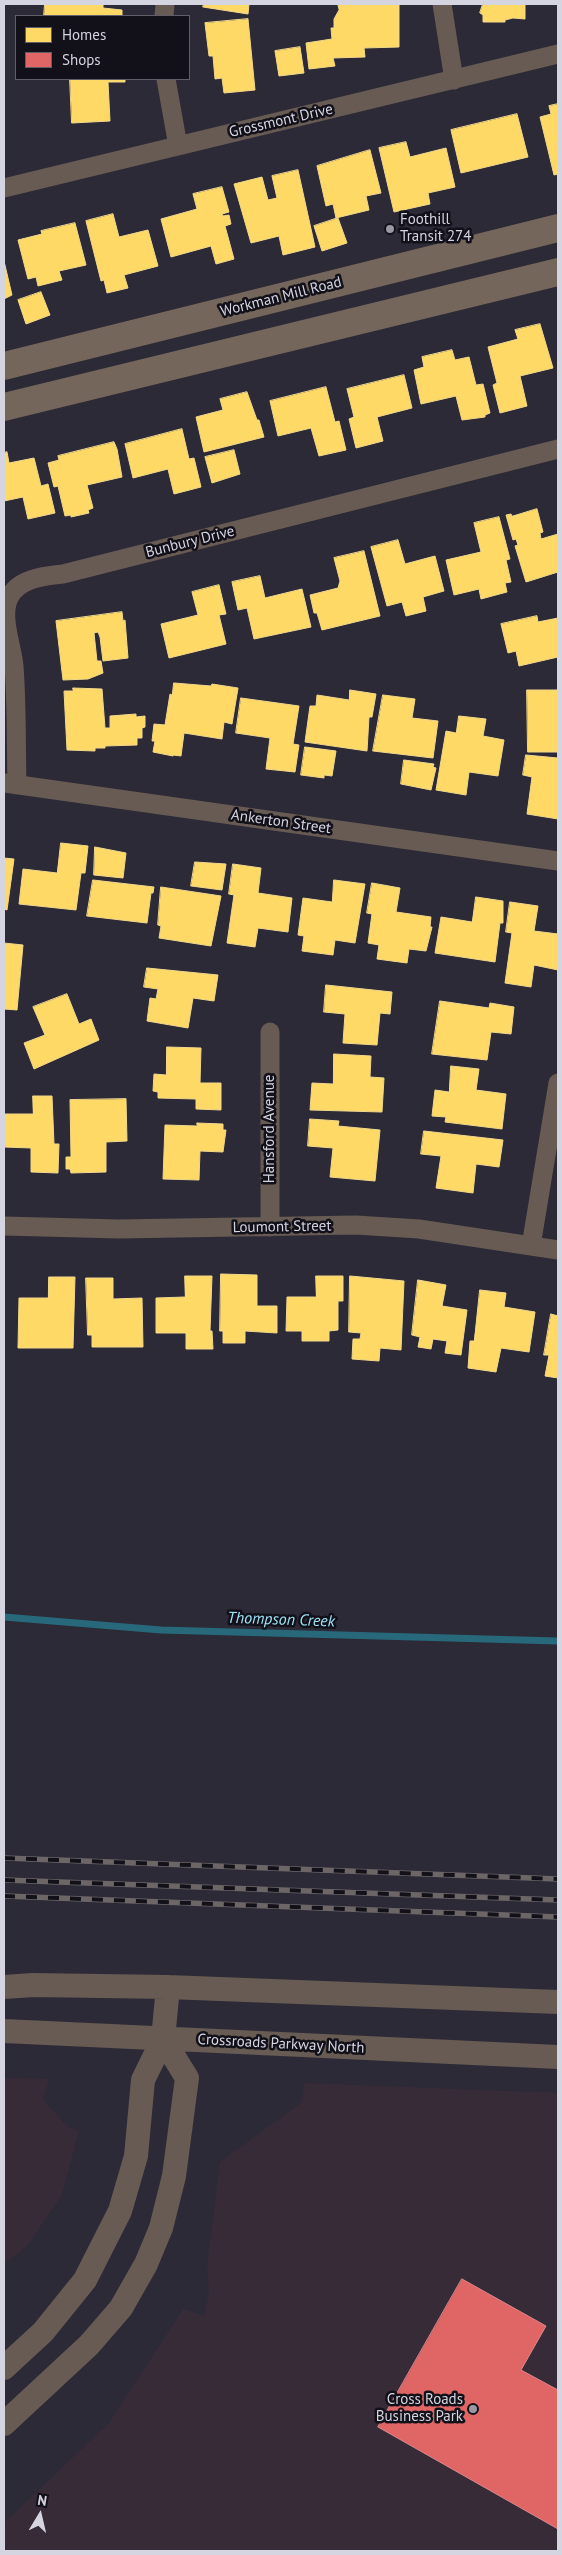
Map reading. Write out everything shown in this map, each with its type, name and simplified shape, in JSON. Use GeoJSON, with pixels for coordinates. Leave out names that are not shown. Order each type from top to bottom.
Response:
{"type":"FeatureCollection","features":[{"type":"Feature","properties":{"kind":"main road","name":"Workman Mill Road"},"geometry":{"type":"LineString","coordinates":[[4,366],[558,228]]}},
{"type":"Feature","properties":{"kind":"main road"},"geometry":{"type":"LineString","coordinates":[[4,407],[558,272]]}},
{"type":"Feature","properties":{"kind":"street"},"geometry":{"type":"LineString","coordinates":[[442,4],[454,80]]}},
{"type":"Feature","properties":{"kind":"street","name":"Grossmont Drive"},"geometry":{"type":"LineString","coordinates":[[4,188],[558,54]]}},
{"type":"Feature","properties":{"kind":"street"},"geometry":{"type":"LineString","coordinates":[[166,80],[178,146]]}},
{"type":"Feature","properties":{"kind":"street","name":"Bunbury Drive"},"geometry":{"type":"LineString","coordinates":[[10,784],[14,665],[6,612],[10,597],[22,584],[42,577],[63,574],[558,449]]}},
{"type":"Feature","properties":{"kind":"street","name":"Ankerton Street"},"geometry":{"type":"LineString","coordinates":[[10,784],[558,861]]}},
{"type":"Feature","properties":{"kind":"street","name":"Hansford Avenue"},"geometry":{"type":"LineString","coordinates":[[270,1032],[270,1227]]}},
{"type":"Feature","properties":{"kind":"street"},"geometry":{"type":"LineString","coordinates":[[531,1246],[558,1083]]}},
{"type":"Feature","properties":{"kind":"street","name":"Loumont Street"},"geometry":{"type":"LineString","coordinates":[[4,1226],[119,1229],[356,1225],[419,1229],[558,1250]]}},
{"type":"Feature","properties":{"kind":"street"},"geometry":{"type":"LineString","coordinates":[[4,1987],[33,1985],[168,1987],[558,2002]]}},
{"type":"Feature","properties":{"kind":"street"},"geometry":{"type":"LineString","coordinates":[[4,2368],[44,2332],[85,2280],[120,2211],[136,2156],[143,2080],[164,2039],[168,1987]]}},
{"type":"Feature","properties":{"kind":"street","name":"Crossroads Parkway North"},"geometry":{"type":"LineString","coordinates":[[4,2032],[558,2057]]}},
{"type":"Feature","properties":{"kind":"street"},"geometry":{"type":"LineString","coordinates":[[4,2424],[89,2345],[121,2308],[146,2264],[161,2228],[174,2176],[187,2078],[164,2039]]}},
{"type":"Feature","properties":{"kind":"shaded area"},"geometry":{"type":"Polygon","coordinates":[[[4,2078],[49,2079],[43,2100],[68,2127],[79,2131],[61,2197],[27,2246],[4,2264],[4,2078]]]}},
{"type":"Feature","properties":{"kind":"shaded area"},"geometry":{"type":"Polygon","coordinates":[[[304,2083],[558,2093],[558,2551],[4,2551],[4,2523],[109,2423],[183,2309],[204,2316],[209,2292],[207,2267],[220,2162],[302,2102],[304,2083]]]}},
{"type":"Feature","properties":{"kind":"building: Homes"},"geometry":{"type":"Polygon","coordinates":[[[45,4],[103,4],[103,8],[122,10],[122,15],[44,15],[45,4]]]}},
{"type":"Feature","properties":{"kind":"building: Homes"},"geometry":{"type":"Polygon","coordinates":[[[204,4],[249,4],[248,14],[203,7],[204,4]]]}},
{"type":"Feature","properties":{"kind":"building: Homes"},"geometry":{"type":"Polygon","coordinates":[[[338,4],[399,4],[399,47],[364,48],[365,57],[333,58],[335,66],[309,69],[306,43],[332,39],[331,28],[334,28],[334,19],[339,10],[338,4]]]}},
{"type":"Feature","properties":{"kind":"building: Homes"},"geometry":{"type":"Polygon","coordinates":[[[483,4],[525,4],[525,19],[513,18],[505,20],[505,22],[483,22],[483,15],[480,13],[483,4]]]}},
{"type":"Feature","properties":{"kind":"building: Homes"},"geometry":{"type":"Polygon","coordinates":[[[248,19],[255,90],[224,93],[222,78],[215,79],[213,56],[209,56],[205,23],[248,19]]]}},
{"type":"Feature","properties":{"kind":"building: Homes"},"geometry":{"type":"Polygon","coordinates":[[[300,47],[304,73],[279,76],[275,51],[300,47]]]}},
{"type":"Feature","properties":{"kind":"building: Homes"},"geometry":{"type":"Polygon","coordinates":[[[70,80],[125,80],[125,82],[108,82],[110,121],[72,123],[70,80]]]}},
{"type":"Feature","properties":{"kind":"building: Homes"},"geometry":{"type":"Polygon","coordinates":[[[558,104],[558,174],[554,175],[540,117],[551,114],[549,106],[558,104]]]}},
{"type":"Feature","properties":{"kind":"building: Homes"},"geometry":{"type":"Polygon","coordinates":[[[517,114],[528,157],[461,173],[451,130],[517,114]]]}},
{"type":"Feature","properties":{"kind":"building: Homes"},"geometry":{"type":"Polygon","coordinates":[[[406,142],[410,157],[446,148],[455,187],[428,193],[430,204],[394,212],[379,148],[406,142]]]}},
{"type":"Feature","properties":{"kind":"building: Homes"},"geometry":{"type":"Polygon","coordinates":[[[370,150],[381,193],[366,196],[369,210],[336,218],[333,204],[326,206],[317,166],[370,150]]]}},
{"type":"Feature","properties":{"kind":"building: Homes"},"geometry":{"type":"Polygon","coordinates":[[[298,170],[315,247],[283,255],[279,236],[251,243],[234,184],[262,177],[268,200],[277,198],[272,176],[298,170]]]}},
{"type":"Feature","properties":{"kind":"building: Homes"},"geometry":{"type":"Polygon","coordinates":[[[222,187],[229,212],[222,214],[223,216],[229,215],[231,224],[225,226],[234,259],[216,264],[211,246],[171,257],[161,219],[197,209],[193,194],[222,187]]]}},
{"type":"Feature","properties":{"kind":"building: Homes"},"geometry":{"type":"Polygon","coordinates":[[[113,214],[119,237],[148,230],[158,266],[124,275],[128,288],[107,293],[104,280],[101,281],[86,221],[113,214]]]}},
{"type":"Feature","properties":{"kind":"building: Homes"},"geometry":{"type":"Polygon","coordinates":[[[338,218],[347,243],[322,251],[314,226],[338,218]]]}},
{"type":"Feature","properties":{"kind":"building: Homes"},"geometry":{"type":"Polygon","coordinates":[[[75,223],[86,265],[59,271],[62,280],[38,286],[36,277],[28,279],[18,240],[42,234],[41,231],[75,223]]]}},
{"type":"Feature","properties":{"kind":"building: Homes"},"geometry":{"type":"Polygon","coordinates":[[[4,261],[12,295],[4,299],[4,261]]]}},
{"type":"Feature","properties":{"kind":"building: Homes"},"geometry":{"type":"Polygon","coordinates":[[[41,292],[50,315],[26,324],[18,300],[41,292]]]}},
{"type":"Feature","properties":{"kind":"building: Homes"},"geometry":{"type":"Polygon","coordinates":[[[540,324],[553,368],[520,376],[527,406],[500,413],[493,385],[497,383],[488,347],[518,339],[515,330],[540,324]]]}},
{"type":"Feature","properties":{"kind":"building: Homes"},"geometry":{"type":"Polygon","coordinates":[[[452,350],[455,360],[469,357],[476,385],[483,384],[490,413],[485,415],[485,417],[462,420],[456,396],[421,404],[414,370],[424,367],[422,357],[452,350]]]}},
{"type":"Feature","properties":{"kind":"building: Homes"},"geometry":{"type":"Polygon","coordinates":[[[404,375],[412,408],[377,417],[383,441],[356,448],[349,419],[354,417],[347,389],[404,375]]]}},
{"type":"Feature","properties":{"kind":"building: Homes"},"geometry":{"type":"Polygon","coordinates":[[[326,387],[335,422],[339,421],[346,450],[319,456],[311,428],[278,436],[270,401],[326,387]]]}},
{"type":"Feature","properties":{"kind":"building: Homes"},"geometry":{"type":"Polygon","coordinates":[[[247,392],[264,437],[204,452],[196,417],[223,410],[220,399],[247,392]]]}},
{"type":"Feature","properties":{"kind":"building: Homes"},"geometry":{"type":"Polygon","coordinates":[[[182,429],[189,459],[194,458],[201,487],[174,494],[168,469],[133,478],[125,444],[182,429]]]}},
{"type":"Feature","properties":{"kind":"building: Homes"},"geometry":{"type":"Polygon","coordinates":[[[114,442],[122,477],[87,485],[93,508],[88,510],[89,513],[71,517],[71,515],[65,516],[58,486],[54,487],[48,463],[59,460],[58,456],[114,442]]]}},
{"type":"Feature","properties":{"kind":"building: Homes"},"geometry":{"type":"Polygon","coordinates":[[[234,450],[240,474],[212,483],[205,457],[234,450]]]}},
{"type":"Feature","properties":{"kind":"building: Homes"},"geometry":{"type":"Polygon","coordinates":[[[7,452],[9,463],[34,458],[41,486],[48,484],[55,513],[28,519],[23,497],[4,501],[4,453],[7,452]]]}},
{"type":"Feature","properties":{"kind":"building: Homes"},"geometry":{"type":"Polygon","coordinates":[[[537,509],[543,532],[540,533],[541,539],[558,534],[558,572],[526,582],[515,546],[518,545],[516,539],[513,540],[506,515],[511,514],[512,516],[537,509]]]}},
{"type":"Feature","properties":{"kind":"building: Homes"},"geometry":{"type":"Polygon","coordinates":[[[499,517],[510,559],[506,560],[511,582],[505,583],[507,592],[481,599],[479,589],[454,595],[446,560],[481,552],[474,523],[499,517]]]}},
{"type":"Feature","properties":{"kind":"building: Homes"},"geometry":{"type":"Polygon","coordinates":[[[398,540],[405,564],[435,556],[444,591],[423,597],[426,611],[406,616],[402,602],[387,606],[371,547],[398,540]]]}},
{"type":"Feature","properties":{"kind":"building: Homes"},"geometry":{"type":"Polygon","coordinates":[[[364,551],[380,616],[322,630],[317,613],[314,613],[310,595],[338,588],[340,581],[334,558],[364,551]]]}},
{"type":"Feature","properties":{"kind":"building: Homes"},"geometry":{"type":"Polygon","coordinates":[[[260,576],[265,598],[302,589],[311,627],[254,639],[247,608],[238,610],[232,582],[260,576]]]}},
{"type":"Feature","properties":{"kind":"building: Homes"},"geometry":{"type":"Polygon","coordinates":[[[219,585],[226,614],[219,615],[226,644],[169,658],[161,624],[198,615],[192,592],[219,585]]]}},
{"type":"Feature","properties":{"kind":"building: Homes"},"geometry":{"type":"Polygon","coordinates":[[[122,612],[123,621],[125,620],[128,658],[103,661],[100,637],[98,632],[94,633],[97,661],[101,661],[103,673],[88,679],[63,680],[56,621],[122,612]]]}},
{"type":"Feature","properties":{"kind":"building: Homes"},"geometry":{"type":"Polygon","coordinates":[[[537,616],[538,622],[558,618],[558,657],[519,666],[516,651],[508,653],[501,624],[537,616]]]}},
{"type":"Feature","properties":{"kind":"building: Homes"},"geometry":{"type":"Polygon","coordinates":[[[174,683],[211,686],[212,684],[238,688],[232,724],[224,722],[222,739],[184,733],[181,756],[153,752],[155,741],[152,741],[154,724],[165,725],[170,694],[172,695],[174,683]]]}},
{"type":"Feature","properties":{"kind":"building: Homes"},"geometry":{"type":"Polygon","coordinates":[[[73,688],[102,689],[105,728],[110,728],[110,716],[136,714],[136,717],[145,716],[142,738],[137,738],[137,745],[105,746],[105,748],[95,748],[95,751],[67,750],[64,691],[73,691],[73,688]]]}},
{"type":"Feature","properties":{"kind":"building: Homes"},"geometry":{"type":"Polygon","coordinates":[[[350,690],[376,694],[372,717],[369,717],[367,751],[305,742],[310,706],[316,706],[317,695],[349,700],[350,690]]]}},
{"type":"Feature","properties":{"kind":"building: Homes"},"geometry":{"type":"Polygon","coordinates":[[[527,690],[558,690],[558,752],[528,752],[527,690]]]}},
{"type":"Feature","properties":{"kind":"building: Homes"},"geometry":{"type":"Polygon","coordinates":[[[383,695],[415,699],[412,718],[438,721],[433,758],[373,751],[383,695]]]}},
{"type":"Feature","properties":{"kind":"building: Homes"},"geometry":{"type":"Polygon","coordinates":[[[241,698],[299,706],[293,744],[299,745],[295,772],[266,769],[270,738],[236,733],[241,698]]]}},
{"type":"Feature","properties":{"kind":"building: Homes"},"geometry":{"type":"Polygon","coordinates":[[[459,716],[486,719],[483,736],[504,740],[498,776],[469,772],[466,795],[436,790],[446,731],[456,733],[459,716]]]}},
{"type":"Feature","properties":{"kind":"building: Homes"},"geometry":{"type":"Polygon","coordinates":[[[305,747],[336,751],[332,776],[324,775],[324,778],[301,775],[305,747]]]}},
{"type":"Feature","properties":{"kind":"building: Homes"},"geometry":{"type":"Polygon","coordinates":[[[526,755],[558,758],[558,819],[527,814],[532,777],[523,775],[526,755]]]}},
{"type":"Feature","properties":{"kind":"building: Homes"},"geometry":{"type":"Polygon","coordinates":[[[404,760],[434,764],[433,767],[436,768],[431,790],[401,784],[404,760]]]}},
{"type":"Feature","properties":{"kind":"building: Homes"},"geometry":{"type":"Polygon","coordinates":[[[61,843],[88,846],[85,873],[81,873],[76,910],[19,904],[23,869],[57,873],[61,843]]]}},
{"type":"Feature","properties":{"kind":"building: Homes"},"geometry":{"type":"Polygon","coordinates":[[[95,847],[126,853],[123,878],[94,875],[95,847]]]}},
{"type":"Feature","properties":{"kind":"building: Homes"},"geometry":{"type":"Polygon","coordinates":[[[4,858],[14,859],[7,910],[4,909],[4,858]]]}},
{"type":"Feature","properties":{"kind":"building: Homes"},"geometry":{"type":"Polygon","coordinates":[[[195,862],[226,864],[222,890],[191,886],[195,862]]]}},
{"type":"Feature","properties":{"kind":"building: Homes"},"geometry":{"type":"Polygon","coordinates":[[[233,864],[261,868],[258,893],[292,898],[288,932],[258,928],[255,947],[227,943],[234,895],[229,894],[233,864]]]}},
{"type":"Feature","properties":{"kind":"building: Homes"},"geometry":{"type":"Polygon","coordinates":[[[93,880],[154,887],[153,893],[151,893],[147,923],[87,916],[93,880]]]}},
{"type":"Feature","properties":{"kind":"building: Homes"},"geometry":{"type":"Polygon","coordinates":[[[334,880],[365,884],[355,943],[335,940],[333,955],[302,951],[304,936],[298,935],[303,898],[332,902],[334,880]]]}},
{"type":"Feature","properties":{"kind":"building: Homes"},"geometry":{"type":"Polygon","coordinates":[[[372,883],[400,888],[396,912],[431,917],[430,927],[432,927],[426,951],[409,949],[407,963],[377,959],[379,945],[368,943],[372,914],[367,913],[372,883]]]}},
{"type":"Feature","properties":{"kind":"building: Homes"},"geometry":{"type":"Polygon","coordinates":[[[161,887],[221,896],[211,946],[159,938],[161,926],[158,925],[161,887]]]}},
{"type":"Feature","properties":{"kind":"building: Homes"},"geometry":{"type":"Polygon","coordinates":[[[476,897],[503,901],[503,923],[500,923],[495,962],[435,953],[441,917],[472,922],[476,897]]]}},
{"type":"Feature","properties":{"kind":"building: Homes"},"geometry":{"type":"Polygon","coordinates":[[[510,902],[538,906],[534,931],[558,934],[558,970],[534,965],[531,987],[505,983],[512,933],[506,932],[510,902]]]}},
{"type":"Feature","properties":{"kind":"building: Homes"},"geometry":{"type":"Polygon","coordinates":[[[4,943],[23,945],[17,1010],[4,1009],[4,943]]]}},
{"type":"Feature","properties":{"kind":"building: Homes"},"geometry":{"type":"Polygon","coordinates":[[[147,968],[218,975],[214,1001],[193,998],[188,1028],[147,1021],[150,998],[156,999],[158,989],[144,987],[147,968]]]}},
{"type":"Feature","properties":{"kind":"building: Homes"},"geometry":{"type":"Polygon","coordinates":[[[326,985],[392,992],[390,1014],[380,1013],[377,1045],[343,1043],[345,1014],[324,1012],[326,985]]]}},
{"type":"Feature","properties":{"kind":"building: Homes"},"geometry":{"type":"Polygon","coordinates":[[[67,994],[79,1024],[91,1019],[99,1040],[34,1069],[24,1043],[45,1035],[33,1007],[67,994]]]}},
{"type":"Feature","properties":{"kind":"building: Homes"},"geometry":{"type":"Polygon","coordinates":[[[440,1001],[489,1008],[490,1003],[514,1007],[511,1034],[491,1032],[487,1060],[432,1054],[440,1001]]]}},
{"type":"Feature","properties":{"kind":"building: Homes"},"geometry":{"type":"Polygon","coordinates":[[[167,1047],[201,1048],[200,1083],[221,1083],[221,1110],[196,1109],[196,1099],[158,1098],[158,1092],[153,1091],[154,1074],[166,1075],[167,1047]]]}},
{"type":"Feature","properties":{"kind":"building: Homes"},"geometry":{"type":"Polygon","coordinates":[[[334,1054],[371,1056],[370,1077],[384,1078],[382,1112],[310,1110],[312,1083],[333,1084],[334,1054]]]}},
{"type":"Feature","properties":{"kind":"building: Homes"},"geometry":{"type":"Polygon","coordinates":[[[451,1066],[479,1069],[476,1090],[506,1094],[502,1129],[445,1122],[446,1117],[432,1116],[435,1090],[449,1092],[451,1066]]]}},
{"type":"Feature","properties":{"kind":"building: Homes"},"geometry":{"type":"Polygon","coordinates":[[[33,1096],[52,1096],[54,1144],[59,1144],[58,1173],[31,1172],[31,1148],[4,1147],[4,1114],[33,1114],[33,1096]]]}},
{"type":"Feature","properties":{"kind":"building: Homes"},"geometry":{"type":"Polygon","coordinates":[[[126,1099],[127,1141],[106,1142],[106,1172],[71,1173],[70,1169],[66,1169],[66,1157],[71,1157],[70,1100],[126,1099]]]}},
{"type":"Feature","properties":{"kind":"building: Homes"},"geometry":{"type":"Polygon","coordinates":[[[310,1119],[339,1121],[338,1126],[380,1130],[375,1181],[330,1177],[333,1148],[308,1146],[310,1119]]]}},
{"type":"Feature","properties":{"kind":"building: Homes"},"geometry":{"type":"Polygon","coordinates":[[[197,1123],[223,1124],[223,1130],[226,1130],[223,1152],[200,1151],[199,1180],[163,1179],[165,1125],[197,1126],[197,1123]]]}},
{"type":"Feature","properties":{"kind":"building: Homes"},"geometry":{"type":"Polygon","coordinates":[[[424,1131],[503,1140],[499,1167],[476,1164],[473,1193],[436,1188],[441,1156],[421,1154],[424,1131]]]}},
{"type":"Feature","properties":{"kind":"building: Homes"},"geometry":{"type":"Polygon","coordinates":[[[221,1274],[257,1275],[257,1306],[277,1306],[277,1333],[245,1331],[245,1343],[223,1343],[223,1331],[220,1331],[221,1274]]]}},
{"type":"Feature","properties":{"kind":"building: Homes"},"geometry":{"type":"Polygon","coordinates":[[[185,1276],[212,1276],[210,1331],[212,1331],[213,1349],[186,1349],[186,1333],[156,1333],[156,1298],[185,1297],[185,1276]]]}},
{"type":"Feature","properties":{"kind":"building: Homes"},"geometry":{"type":"Polygon","coordinates":[[[316,1276],[343,1276],[343,1301],[338,1301],[338,1330],[329,1331],[329,1341],[302,1341],[302,1331],[286,1331],[287,1297],[316,1297],[316,1276]]]}},
{"type":"Feature","properties":{"kind":"building: Homes"},"geometry":{"type":"Polygon","coordinates":[[[350,1276],[404,1281],[401,1350],[380,1348],[379,1361],[352,1359],[353,1339],[360,1339],[361,1333],[349,1332],[350,1276]]]}},
{"type":"Feature","properties":{"kind":"building: Homes"},"geometry":{"type":"Polygon","coordinates":[[[49,1277],[75,1277],[73,1348],[18,1348],[19,1298],[48,1298],[49,1277]]]}},
{"type":"Feature","properties":{"kind":"building: Homes"},"geometry":{"type":"Polygon","coordinates":[[[86,1278],[113,1278],[113,1299],[142,1298],[143,1347],[92,1347],[92,1335],[88,1335],[86,1278]]]}},
{"type":"Feature","properties":{"kind":"building: Homes"},"geometry":{"type":"Polygon","coordinates":[[[418,1280],[446,1285],[442,1306],[467,1310],[461,1355],[445,1353],[447,1341],[433,1339],[431,1349],[418,1347],[420,1337],[412,1335],[418,1280]]]}},
{"type":"Feature","properties":{"kind":"building: Homes"},"geometry":{"type":"Polygon","coordinates":[[[480,1290],[506,1293],[504,1307],[535,1312],[529,1352],[501,1348],[496,1372],[468,1368],[470,1341],[474,1341],[480,1290]]]}},
{"type":"Feature","properties":{"kind":"building: Homes"},"geometry":{"type":"Polygon","coordinates":[[[551,1314],[558,1316],[558,1378],[545,1376],[549,1355],[544,1355],[551,1314]]]}},
{"type":"Feature","properties":{"kind":"building: Shops","name":"Cross Roads Business Park"},"geometry":{"type":"Polygon","coordinates":[[[462,2279],[546,2326],[521,2370],[558,2390],[558,2529],[378,2427],[462,2279]]]}},
{"type":"Feature","properties":{"kind":"waterway","name":"Thompson Creek"},"geometry":{"type":"LineString","coordinates":[[4,1617],[161,1630],[558,1641]]}},
{"type":"Feature","properties":{"kind":"railway"},"geometry":{"type":"LineString","coordinates":[[4,1858],[558,1879]]}},
{"type":"Feature","properties":{"kind":"railway"},"geometry":{"type":"LineString","coordinates":[[4,1880],[558,1900]]}},
{"type":"Feature","properties":{"kind":"railway"},"geometry":{"type":"LineString","coordinates":[[4,1896],[558,1917]]}},
{"type":"Feature","properties":{"kind":"place","name":"Foothill Transit 274"},"geometry":{"type":"Point","coordinates":[390,229]}},
{"type":"Feature","properties":{"kind":"place","name":"Cross Roads Business Park"},"geometry":{"type":"Point","coordinates":[473,2409]}}]}
